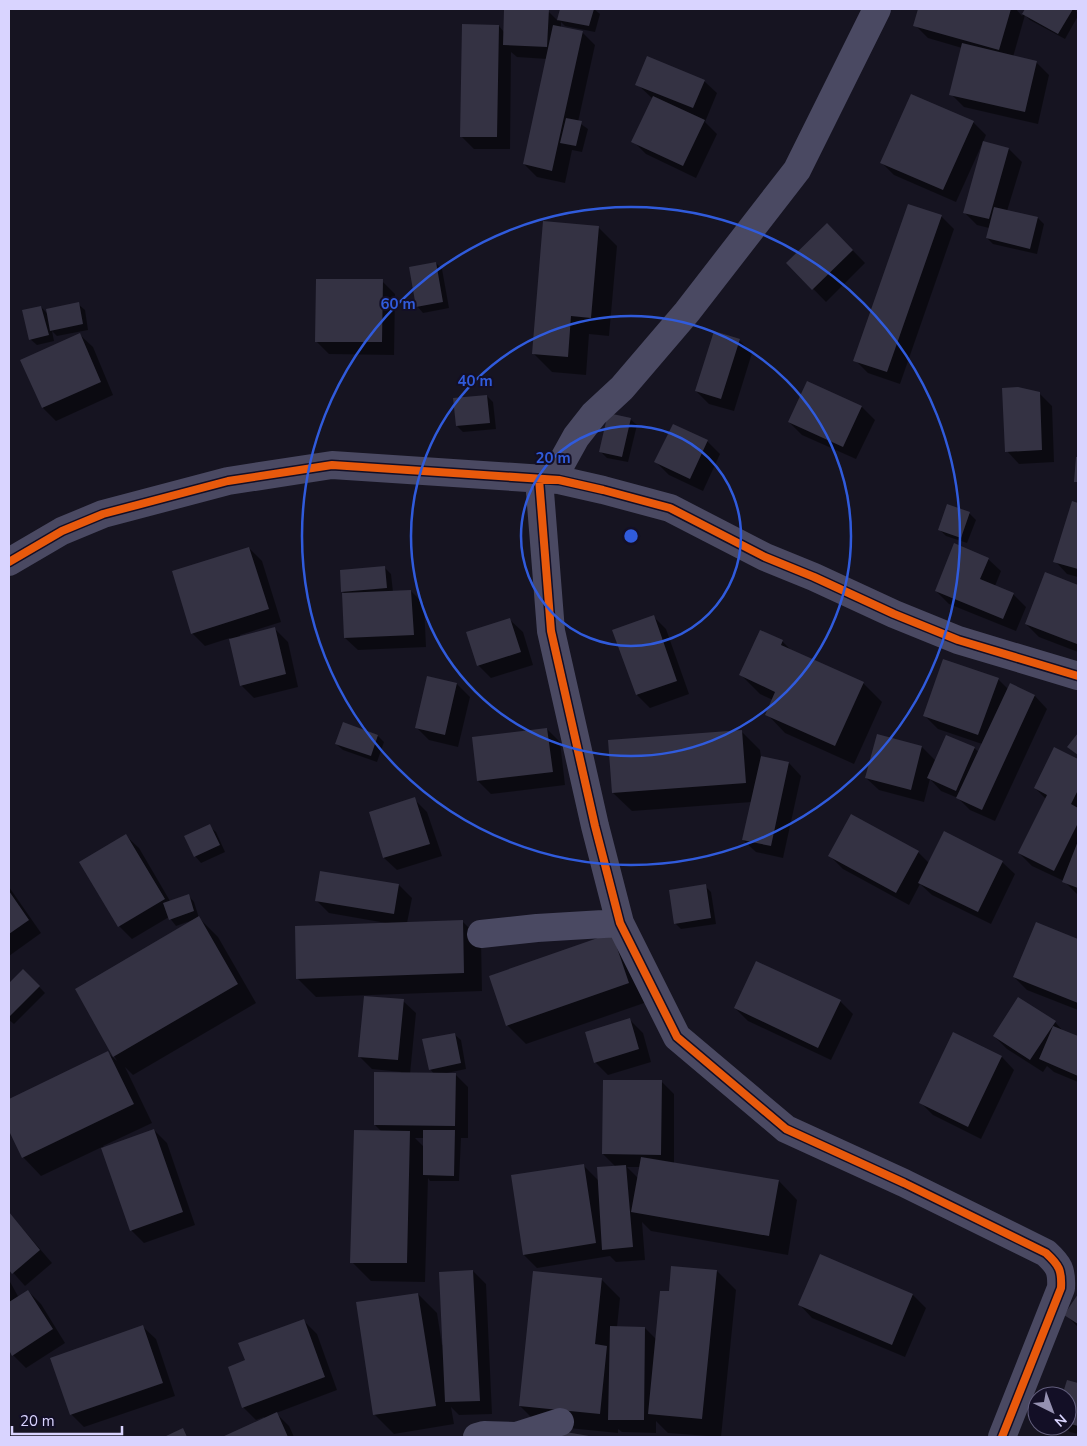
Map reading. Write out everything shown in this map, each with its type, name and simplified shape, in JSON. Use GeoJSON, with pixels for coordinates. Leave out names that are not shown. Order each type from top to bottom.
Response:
{"type":"FeatureCollection","features":[{"type":"Feature","properties":{"kind":"street"},"geometry":{"type":"LineString","coordinates":[[877,9],[797,170],[687,312],[622,388],[594,414],[576,437],[561,464],[549,480],[550,631],[595,826],[620,923],[677,1036],[786,1128],[904,1183],[1046,1253],[1056,1263],[1062,1275],[1060,1288],[1002,1437]]}},
{"type":"Feature","properties":{"kind":"street"},"geometry":{"type":"LineString","coordinates":[[9,562],[62,531],[103,514],[228,481],[332,465],[549,480],[603,490],[670,508],[765,557],[814,577],[894,614],[958,640],[1078,676]]}},
{"type":"Feature","properties":{"kind":"street"},"geometry":{"type":"LineString","coordinates":[[481,934],[537,928],[620,923]]}},
{"type":"Feature","properties":{"kind":"street"},"geometry":{"type":"LineString","coordinates":[[477,1437],[484,1435],[516,1436],[560,1422]]}},
{"type":"Feature","properties":{"kind":"building"},"geometry":{"type":"Polygon","coordinates":[[[504,9],[549,9],[547,47],[503,45],[504,9]]]}},
{"type":"Feature","properties":{"kind":"building"},"geometry":{"type":"Polygon","coordinates":[[[560,9],[594,9],[589,26],[557,20],[560,9]]]}},
{"type":"Feature","properties":{"kind":"building"},"geometry":{"type":"Polygon","coordinates":[[[918,9],[1011,9],[999,50],[913,26],[918,9]]]}},
{"type":"Feature","properties":{"kind":"building"},"geometry":{"type":"Polygon","coordinates":[[[1025,9],[1073,9],[1058,34],[1022,14],[1025,9]]]}},
{"type":"Feature","properties":{"kind":"building"},"geometry":{"type":"Polygon","coordinates":[[[462,24],[499,25],[497,137],[460,137],[462,24]]]}},
{"type":"Feature","properties":{"kind":"building"},"geometry":{"type":"Polygon","coordinates":[[[553,25],[583,31],[552,171],[523,164],[553,25]]]}},
{"type":"Feature","properties":{"kind":"building"},"geometry":{"type":"Polygon","coordinates":[[[962,43],[1037,61],[1025,112],[949,95],[962,43]]]}},
{"type":"Feature","properties":{"kind":"building"},"geometry":{"type":"Polygon","coordinates":[[[647,56],[705,80],[693,108],[635,85],[647,56]]]}},
{"type":"Feature","properties":{"kind":"building"},"geometry":{"type":"Polygon","coordinates":[[[911,94],[974,121],[943,190],[880,163],[911,94]]]}},
{"type":"Feature","properties":{"kind":"building"},"geometry":{"type":"Polygon","coordinates":[[[653,96],[705,120],[683,166],[631,142],[653,96]]]}},
{"type":"Feature","properties":{"kind":"building"},"geometry":{"type":"Polygon","coordinates":[[[566,118],[582,121],[576,146],[560,143],[566,118]]]}},
{"type":"Feature","properties":{"kind":"building"},"geometry":{"type":"Polygon","coordinates":[[[983,141],[1009,148],[989,219],[963,213],[983,141]]]}},
{"type":"Feature","properties":{"kind":"building"},"geometry":{"type":"Polygon","coordinates":[[[908,204],[942,215],[887,372],[853,361],[908,204]]]}},
{"type":"Feature","properties":{"kind":"building"},"geometry":{"type":"Polygon","coordinates":[[[994,207],[1038,217],[1030,249],[986,238],[994,207]]]}},
{"type":"Feature","properties":{"kind":"building"},"geometry":{"type":"Polygon","coordinates":[[[543,221],[599,226],[591,318],[571,316],[568,357],[532,354],[543,221]]]}},
{"type":"Feature","properties":{"kind":"building"},"geometry":{"type":"Polygon","coordinates":[[[827,223],[853,250],[812,290],[786,263],[827,223]]]}},
{"type":"Feature","properties":{"kind":"building"},"geometry":{"type":"Polygon","coordinates":[[[436,262],[443,302],[416,307],[409,267],[436,262]]]}},
{"type":"Feature","properties":{"kind":"building"},"geometry":{"type":"Polygon","coordinates":[[[316,279],[383,279],[382,342],[315,342],[316,279]]]}},
{"type":"Feature","properties":{"kind":"building"},"geometry":{"type":"Polygon","coordinates":[[[79,302],[83,324],[50,331],[46,309],[79,302]]]}},
{"type":"Feature","properties":{"kind":"building"},"geometry":{"type":"Polygon","coordinates":[[[41,306],[49,335],[29,340],[22,310],[41,306]]]}},
{"type":"Feature","properties":{"kind":"building"},"geometry":{"type":"Polygon","coordinates":[[[714,331],[740,339],[721,399],[695,391],[714,331]]]}},
{"type":"Feature","properties":{"kind":"building"},"geometry":{"type":"Polygon","coordinates":[[[80,333],[101,382],[42,408],[20,360],[80,333]]]}},
{"type":"Feature","properties":{"kind":"building"},"geometry":{"type":"Polygon","coordinates":[[[807,381],[862,406],[843,447],[788,422],[807,381]]]}},
{"type":"Feature","properties":{"kind":"building"},"geometry":{"type":"Polygon","coordinates":[[[1018,387],[1040,392],[1042,450],[1005,452],[1002,388],[1018,387]]]}},
{"type":"Feature","properties":{"kind":"building"},"geometry":{"type":"Polygon","coordinates":[[[487,395],[490,423],[456,426],[453,398],[487,395]]]}},
{"type":"Feature","properties":{"kind":"building"},"geometry":{"type":"Polygon","coordinates":[[[608,413],[631,418],[622,457],[599,452],[608,413]]]}},
{"type":"Feature","properties":{"kind":"building"},"geometry":{"type":"Polygon","coordinates":[[[673,424],[708,440],[690,479],[654,462],[673,424]]]}},
{"type":"Feature","properties":{"kind":"building"},"geometry":{"type":"Polygon","coordinates":[[[1076,457],[1078,457],[1078,482],[1074,482],[1076,457]]]}},
{"type":"Feature","properties":{"kind":"building"},"geometry":{"type":"Polygon","coordinates":[[[1072,501],[1078,503],[1078,569],[1053,562],[1072,501]]]}},
{"type":"Feature","properties":{"kind":"building"},"geometry":{"type":"Polygon","coordinates":[[[947,504],[970,512],[961,538],[938,530],[947,504]]]}},
{"type":"Feature","properties":{"kind":"building"},"geometry":{"type":"Polygon","coordinates":[[[954,543],[989,558],[980,579],[1014,593],[1003,619],[935,591],[954,543]]]}},
{"type":"Feature","properties":{"kind":"building"},"geometry":{"type":"Polygon","coordinates":[[[249,547],[269,609],[191,634],[172,571],[249,547]]]}},
{"type":"Feature","properties":{"kind":"building"},"geometry":{"type":"Polygon","coordinates":[[[385,566],[387,588],[341,592],[340,570],[385,566]]]}},
{"type":"Feature","properties":{"kind":"building"},"geometry":{"type":"Polygon","coordinates":[[[1045,572],[1078,585],[1077,644],[1025,624],[1045,572]]]}},
{"type":"Feature","properties":{"kind":"building"},"geometry":{"type":"Polygon","coordinates":[[[411,590],[414,635],[344,638],[342,593],[411,590]]]}},
{"type":"Feature","properties":{"kind":"building"},"geometry":{"type":"Polygon","coordinates":[[[654,615],[677,681],[636,695],[612,630],[654,615]]]}},
{"type":"Feature","properties":{"kind":"building"},"geometry":{"type":"Polygon","coordinates":[[[510,618],[521,652],[477,666],[466,632],[510,618]]]}},
{"type":"Feature","properties":{"kind":"building"},"geometry":{"type":"Polygon","coordinates":[[[275,627],[286,674],[240,686],[229,639],[275,627]]]}},
{"type":"Feature","properties":{"kind":"building"},"geometry":{"type":"Polygon","coordinates":[[[760,630],[783,640],[781,645],[864,682],[835,746],[765,715],[775,692],[739,675],[760,630]]]}},
{"type":"Feature","properties":{"kind":"building"},"geometry":{"type":"Polygon","coordinates":[[[943,659],[999,678],[978,735],[923,716],[943,659]]]}},
{"type":"Feature","properties":{"kind":"building"},"geometry":{"type":"Polygon","coordinates":[[[427,676],[457,683],[445,735],[415,728],[427,676]]]}},
{"type":"Feature","properties":{"kind":"building"},"geometry":{"type":"Polygon","coordinates":[[[1010,683],[1035,695],[982,810],[956,798],[1010,683]]]}},
{"type":"Feature","properties":{"kind":"building"},"geometry":{"type":"Polygon","coordinates":[[[343,722],[378,735],[371,756],[335,744],[343,722]]]}},
{"type":"Feature","properties":{"kind":"building"},"geometry":{"type":"Polygon","coordinates":[[[547,728],[553,772],[477,781],[472,737],[547,728]]]}},
{"type":"Feature","properties":{"kind":"building"},"geometry":{"type":"Polygon","coordinates":[[[742,730],[746,783],[612,793],[608,740],[742,730]]]}},
{"type":"Feature","properties":{"kind":"building"},"geometry":{"type":"Polygon","coordinates":[[[1078,733],[1078,755],[1067,747],[1078,733]]]}},
{"type":"Feature","properties":{"kind":"building"},"geometry":{"type":"Polygon","coordinates":[[[877,734],[922,746],[911,790],[865,778],[877,734]]]}},
{"type":"Feature","properties":{"kind":"building"},"geometry":{"type":"Polygon","coordinates":[[[946,735],[975,747],[956,791],[927,778],[946,735]]]}},
{"type":"Feature","properties":{"kind":"building"},"geometry":{"type":"Polygon","coordinates":[[[1054,747],[1078,759],[1078,790],[1071,804],[1078,808],[1078,823],[1054,871],[1018,853],[1047,795],[1034,788],[1054,747]]]}},
{"type":"Feature","properties":{"kind":"building"},"geometry":{"type":"Polygon","coordinates":[[[761,756],[789,762],[771,846],[742,840],[761,756]]]}},
{"type":"Feature","properties":{"kind":"building"},"geometry":{"type":"Polygon","coordinates":[[[415,797],[430,844],[383,858],[369,812],[415,797]]]}},
{"type":"Feature","properties":{"kind":"building"},"geometry":{"type":"Polygon","coordinates":[[[851,814],[919,851],[896,893],[828,856],[851,814]]]}},
{"type":"Feature","properties":{"kind":"building"},"geometry":{"type":"Polygon","coordinates":[[[210,824],[220,845],[194,857],[184,836],[210,824]]]}},
{"type":"Feature","properties":{"kind":"building"},"geometry":{"type":"Polygon","coordinates":[[[944,831],[1003,861],[978,912],[918,883],[944,831]]]}},
{"type":"Feature","properties":{"kind":"building"},"geometry":{"type":"Polygon","coordinates":[[[126,834],[165,899],[118,927],[79,862],[126,834]]]}},
{"type":"Feature","properties":{"kind":"building"},"geometry":{"type":"Polygon","coordinates":[[[1078,841],[1078,888],[1062,882],[1078,841]]]}},
{"type":"Feature","properties":{"kind":"building"},"geometry":{"type":"Polygon","coordinates":[[[320,871],[399,884],[394,914],[315,901],[320,871]]]}},
{"type":"Feature","properties":{"kind":"building"},"geometry":{"type":"Polygon","coordinates":[[[706,884],[711,918],[674,924],[669,890],[706,884]]]}},
{"type":"Feature","properties":{"kind":"building"},"geometry":{"type":"Polygon","coordinates":[[[9,891],[29,920],[9,934],[9,891]]]}},
{"type":"Feature","properties":{"kind":"building"},"geometry":{"type":"Polygon","coordinates":[[[189,894],[194,911],[169,920],[163,903],[189,894]]]}},
{"type":"Feature","properties":{"kind":"building"},"geometry":{"type":"Polygon","coordinates":[[[199,916],[238,984],[113,1057],[75,989],[199,916]]]}},
{"type":"Feature","properties":{"kind":"building"},"geometry":{"type":"Polygon","coordinates":[[[463,920],[464,973],[296,979],[295,926],[463,920]]]}},
{"type":"Feature","properties":{"kind":"building"},"geometry":{"type":"Polygon","coordinates":[[[1036,922],[1078,939],[1078,1003],[1013,977],[1036,922]]]}},
{"type":"Feature","properties":{"kind":"building"},"geometry":{"type":"Polygon","coordinates":[[[612,933],[629,983],[506,1026],[489,976],[612,933]]]}},
{"type":"Feature","properties":{"kind":"building"},"geometry":{"type":"Polygon","coordinates":[[[756,961],[841,1000],[818,1048],[734,1008],[756,961]]]}},
{"type":"Feature","properties":{"kind":"building"},"geometry":{"type":"Polygon","coordinates":[[[23,969],[40,986],[9,1017],[9,983],[23,969]]]}},
{"type":"Feature","properties":{"kind":"building"},"geometry":{"type":"Polygon","coordinates":[[[364,996],[404,999],[398,1060],[358,1057],[364,996]]]}},
{"type":"Feature","properties":{"kind":"building"},"geometry":{"type":"Polygon","coordinates":[[[1018,997],[1056,1021],[1030,1060],[993,1036],[1018,997]]]}},
{"type":"Feature","properties":{"kind":"building"},"geometry":{"type":"Polygon","coordinates":[[[630,1018],[639,1049],[594,1063],[585,1032],[630,1018]]]}},
{"type":"Feature","properties":{"kind":"building"},"geometry":{"type":"Polygon","coordinates":[[[1053,1026],[1078,1036],[1078,1076],[1039,1059],[1053,1026]]]}},
{"type":"Feature","properties":{"kind":"building"},"geometry":{"type":"Polygon","coordinates":[[[953,1032],[1002,1056],[968,1127],[919,1103],[953,1032]]]}},
{"type":"Feature","properties":{"kind":"building"},"geometry":{"type":"Polygon","coordinates":[[[455,1033],[461,1063],[429,1070],[422,1039],[455,1033]]]}},
{"type":"Feature","properties":{"kind":"building"},"geometry":{"type":"Polygon","coordinates":[[[108,1051],[134,1104],[22,1158],[9,1131],[9,1099],[108,1051]]]}},
{"type":"Feature","properties":{"kind":"building"},"geometry":{"type":"Polygon","coordinates":[[[374,1072],[456,1073],[455,1126],[374,1125],[374,1072]]]}},
{"type":"Feature","properties":{"kind":"building"},"geometry":{"type":"Polygon","coordinates":[[[603,1080],[662,1080],[661,1155],[602,1154],[603,1080]]]}},
{"type":"Feature","properties":{"kind":"building"},"geometry":{"type":"Polygon","coordinates":[[[154,1129],[183,1212],[130,1231],[101,1148],[154,1129]]]}},
{"type":"Feature","properties":{"kind":"building"},"geometry":{"type":"Polygon","coordinates":[[[354,1130],[410,1131],[407,1263],[350,1263],[354,1130]]]}},
{"type":"Feature","properties":{"kind":"building"},"geometry":{"type":"Polygon","coordinates":[[[423,1130],[455,1130],[454,1176],[423,1175],[423,1130]]]}},
{"type":"Feature","properties":{"kind":"building"},"geometry":{"type":"Polygon","coordinates":[[[641,1157],[779,1180],[769,1236],[631,1212],[641,1157]]]}},
{"type":"Feature","properties":{"kind":"building"},"geometry":{"type":"Polygon","coordinates":[[[584,1164],[596,1243],[523,1255],[511,1175],[584,1164]]]}},
{"type":"Feature","properties":{"kind":"building"},"geometry":{"type":"Polygon","coordinates":[[[626,1165],[633,1247],[602,1250],[597,1167],[626,1165]]]}},
{"type":"Feature","properties":{"kind":"building"},"geometry":{"type":"Polygon","coordinates":[[[9,1212],[40,1250],[12,1274],[9,1270],[9,1212]]]}},
{"type":"Feature","properties":{"kind":"building"},"geometry":{"type":"Polygon","coordinates":[[[820,1254],[913,1294],[892,1345],[798,1305],[820,1254]]]}},
{"type":"Feature","properties":{"kind":"building"},"geometry":{"type":"Polygon","coordinates":[[[671,1266],[717,1270],[702,1419],[648,1414],[660,1291],[669,1291],[671,1266]]]}},
{"type":"Feature","properties":{"kind":"building"},"geometry":{"type":"Polygon","coordinates":[[[473,1270],[480,1401],[445,1402],[439,1272],[473,1270]]]}},
{"type":"Feature","properties":{"kind":"building"},"geometry":{"type":"Polygon","coordinates":[[[533,1271],[602,1278],[595,1344],[607,1346],[600,1414],[519,1406],[533,1271]]]}},
{"type":"Feature","properties":{"kind":"building"},"geometry":{"type":"Polygon","coordinates":[[[28,1290],[53,1329],[12,1356],[9,1350],[9,1302],[28,1290]]]}},
{"type":"Feature","properties":{"kind":"building"},"geometry":{"type":"Polygon","coordinates":[[[418,1293],[436,1406],[373,1415],[356,1302],[418,1293]]]}},
{"type":"Feature","properties":{"kind":"building"},"geometry":{"type":"Polygon","coordinates":[[[1078,1294],[1078,1324],[1064,1315],[1078,1294]]]}},
{"type":"Feature","properties":{"kind":"building"},"geometry":{"type":"Polygon","coordinates":[[[304,1319],[325,1377],[242,1408],[228,1367],[245,1360],[238,1343],[304,1319]]]}},
{"type":"Feature","properties":{"kind":"building"},"geometry":{"type":"Polygon","coordinates":[[[143,1325],[163,1383],[70,1415],[50,1358],[143,1325]]]}},
{"type":"Feature","properties":{"kind":"building"},"geometry":{"type":"Polygon","coordinates":[[[610,1326],[645,1327],[644,1420],[608,1420],[610,1326]]]}},
{"type":"Feature","properties":{"kind":"building"},"geometry":{"type":"Polygon","coordinates":[[[1067,1380],[1078,1383],[1078,1426],[1077,1386],[1065,1386],[1067,1380]]]}},
{"type":"Feature","properties":{"kind":"building"},"geometry":{"type":"Polygon","coordinates":[[[277,1412],[288,1437],[222,1437],[277,1412]]]}},
{"type":"Feature","properties":{"kind":"building"},"geometry":{"type":"Polygon","coordinates":[[[183,1428],[187,1437],[164,1437],[183,1428]]]}},
{"type":"Feature","properties":{"kind":"building"},"geometry":{"type":"Polygon","coordinates":[[[560,1431],[589,1436],[589,1437],[559,1437],[560,1431]]]}},
{"type":"Feature","properties":{"kind":"cycle path"},"geometry":{"type":"LineString","coordinates":[[9,562],[62,531],[103,514],[228,481],[332,465],[559,480],[670,508],[765,557],[814,577],[894,614],[958,640],[1078,676]]}},
{"type":"Feature","properties":{"kind":"cycle path"},"geometry":{"type":"LineString","coordinates":[[539,479],[551,631],[595,826],[620,923],[677,1037],[786,1129],[904,1183],[1046,1253],[1059,1268],[1061,1288],[1002,1437]]}}]}
